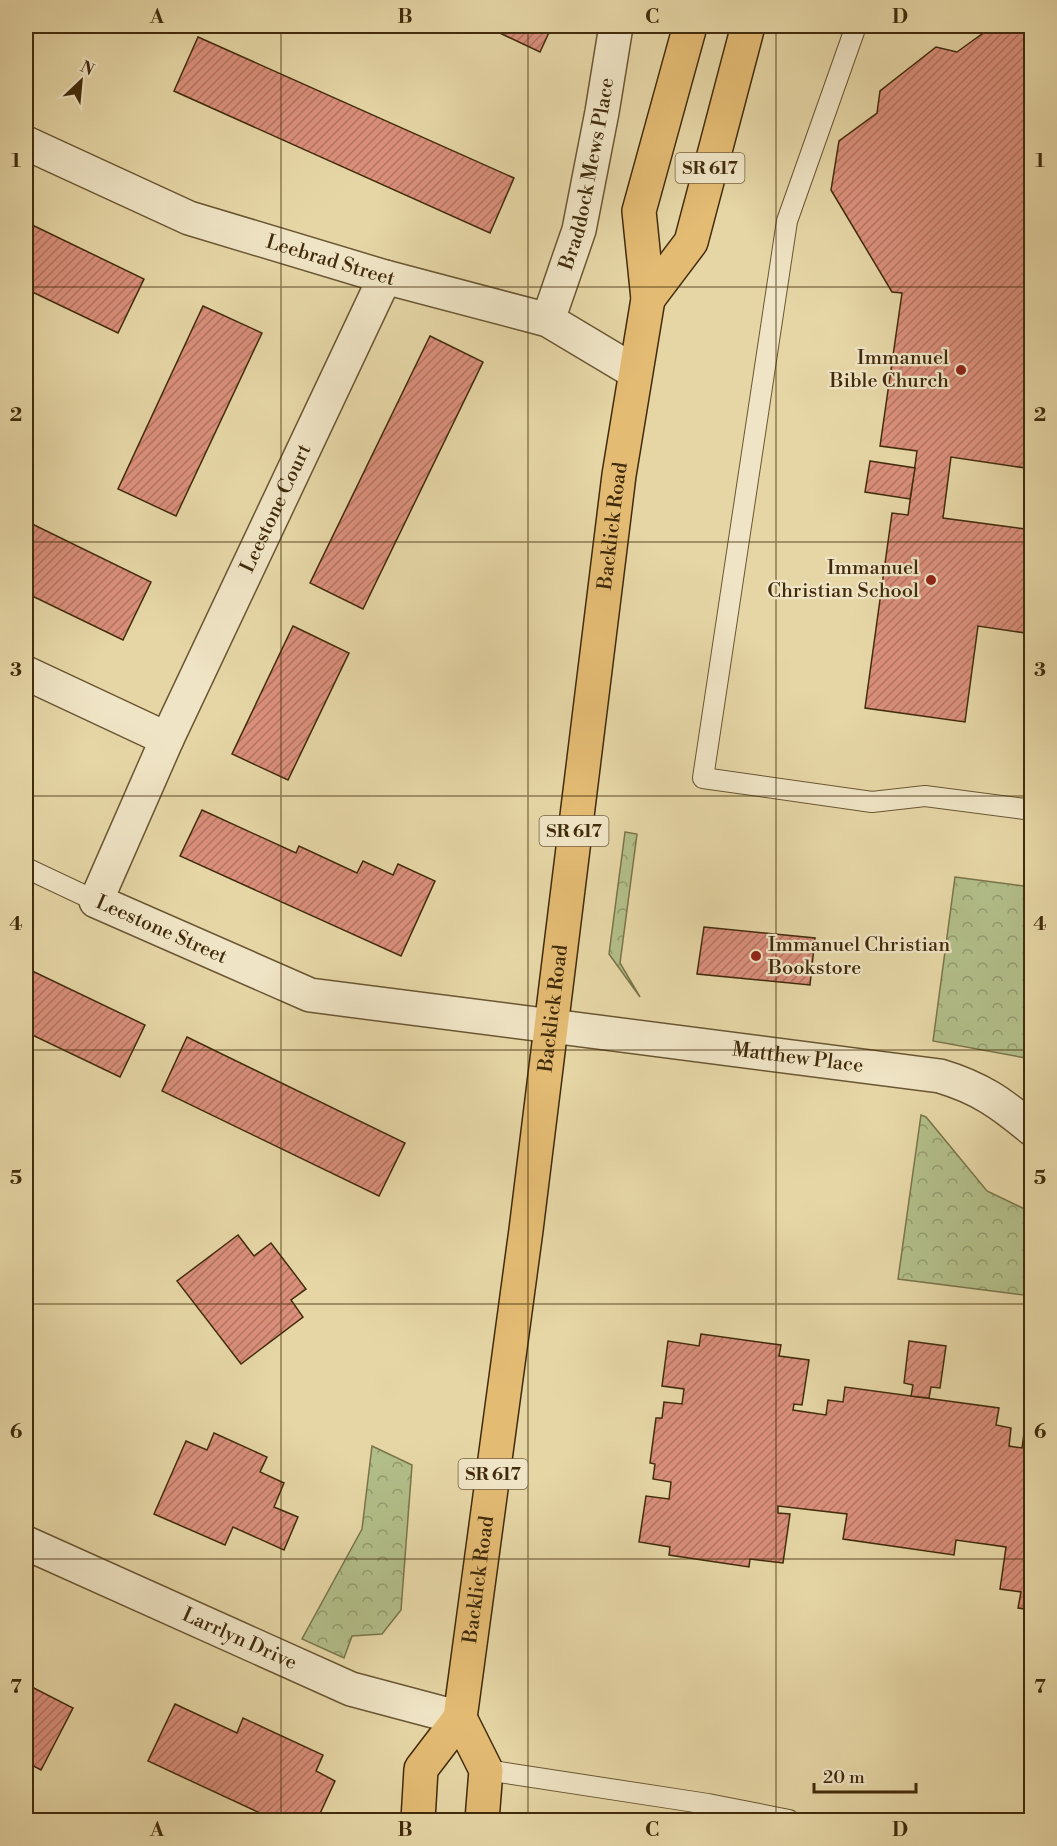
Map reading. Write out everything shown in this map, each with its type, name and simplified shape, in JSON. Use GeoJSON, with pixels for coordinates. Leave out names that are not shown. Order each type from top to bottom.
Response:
{"type":"FeatureCollection","features":[{"type":"Feature","properties":{"kind":"main road","name":"Backlick Road"},"geometry":{"type":"LineString","coordinates":[[418,1821],[421,1770],[460,1718],[524,1241],[619,475],[648,299],[639,211],[690,26]]}},
{"type":"Feature","properties":{"kind":"main road","name":"Backlick Road"},"geometry":{"type":"LineString","coordinates":[[648,299],[691,242],[748,26]]}},
{"type":"Feature","properties":{"kind":"main road"},"geometry":{"type":"LineString","coordinates":[[460,1718],[486,1770],[482,1821]]}},
{"type":"Feature","properties":{"kind":"street","name":"Braddock Mews Place"},"geometry":{"type":"LineString","coordinates":[[548,320],[579,230],[616,26]]}},
{"type":"Feature","properties":{"kind":"street","name":"Leebrad Street"},"geometry":{"type":"LineString","coordinates":[[26,143],[189,218],[385,278],[548,320],[635,372]]}},
{"type":"Feature","properties":{"kind":"street","name":"Leestone Court"},"geometry":{"type":"LineString","coordinates":[[167,739],[385,278]]}},
{"type":"Feature","properties":{"kind":"street"},"geometry":{"type":"LineString","coordinates":[[26,673],[167,739]]}},
{"type":"Feature","properties":{"kind":"street","name":"Leestone Street"},"geometry":{"type":"LineString","coordinates":[[167,739],[96,901],[310,995],[549,1027]]}},
{"type":"Feature","properties":{"kind":"street","name":"Matthew Place"},"geometry":{"type":"LineString","coordinates":[[549,1027],[940,1076],[977,1089],[996,1099],[1032,1129]]}},
{"type":"Feature","properties":{"kind":"street","name":"Larrlyn Drive"},"geometry":{"type":"LineString","coordinates":[[26,1543],[351,1689],[460,1718]]}},
{"type":"Feature","properties":{"kind":"lane"},"geometry":{"type":"LineString","coordinates":[[856,26],[787,221],[703,778],[872,802],[925,796],[1032,810]]}},
{"type":"Feature","properties":{"kind":"lane"},"geometry":{"type":"LineString","coordinates":[[26,868],[96,901]]}},
{"type":"Feature","properties":{"kind":"lane"},"geometry":{"type":"LineString","coordinates":[[486,1770],[707,1812],[789,1821]]}},
{"type":"Feature","properties":{"kind":"green space"},"geometry":{"type":"Polygon","coordinates":[[[625,832],[637,834],[620,963],[640,997],[609,954],[625,832]]]}},
{"type":"Feature","properties":{"kind":"green space"},"geometry":{"type":"Polygon","coordinates":[[[955,877],[1031,887],[1031,1059],[933,1041],[955,877]]]}},
{"type":"Feature","properties":{"kind":"green space"},"geometry":{"type":"Polygon","coordinates":[[[921,1115],[926,1117],[987,1191],[1031,1212],[1031,1296],[898,1279],[921,1115]]]}},
{"type":"Feature","properties":{"kind":"green space"},"geometry":{"type":"Polygon","coordinates":[[[372,1446],[412,1465],[401,1610],[382,1634],[352,1636],[344,1658],[302,1639],[362,1529],[372,1446]]]}},
{"type":"Feature","properties":{"kind":"building"},"geometry":{"type":"Polygon","coordinates":[[[485,26],[552,26],[540,52],[485,26]]]}},
{"type":"Feature","properties":{"kind":"building","name":"Immanuel Bible Church"},"geometry":{"type":"Polygon","coordinates":[[[993,26],[1032,28],[1032,469],[951,457],[943,518],[1032,530],[1032,634],[978,626],[965,722],[865,708],[892,513],[908,515],[917,451],[880,446],[902,293],[892,292],[831,190],[839,141],[877,113],[880,91],[936,47],[957,52],[993,26]]]}},
{"type":"Feature","properties":{"kind":"building"},"geometry":{"type":"Polygon","coordinates":[[[198,37],[514,178],[490,233],[174,91],[198,37]]]}},
{"type":"Feature","properties":{"kind":"building"},"geometry":{"type":"Polygon","coordinates":[[[26,222],[144,279],[118,333],[26,289],[26,222]]]}},
{"type":"Feature","properties":{"kind":"building"},"geometry":{"type":"Polygon","coordinates":[[[203,306],[262,333],[176,516],[118,489],[203,306]]]}},
{"type":"Feature","properties":{"kind":"building"},"geometry":{"type":"Polygon","coordinates":[[[430,336],[483,362],[363,609],[310,583],[430,336]]]}},
{"type":"Feature","properties":{"kind":"building"},"geometry":{"type":"Polygon","coordinates":[[[870,461],[915,468],[910,499],[865,492],[870,461]]]}},
{"type":"Feature","properties":{"kind":"building"},"geometry":{"type":"Polygon","coordinates":[[[26,521],[151,582],[123,640],[26,593],[26,521]]]}},
{"type":"Feature","properties":{"kind":"building"},"geometry":{"type":"Polygon","coordinates":[[[293,626],[349,653],[288,780],[232,754],[293,626]]]}},
{"type":"Feature","properties":{"kind":"building"},"geometry":{"type":"Polygon","coordinates":[[[202,810],[296,853],[299,846],[357,873],[363,861],[393,875],[398,864],[435,881],[401,956],[180,856],[202,810]]]}},
{"type":"Feature","properties":{"kind":"building","name":"Immanuel Christian Bookstore"},"geometry":{"type":"Polygon","coordinates":[[[704,927],[815,938],[810,985],[697,974],[704,927]]]}},
{"type":"Feature","properties":{"kind":"building"},"geometry":{"type":"Polygon","coordinates":[[[26,968],[145,1025],[120,1077],[26,1032],[26,968]]]}},
{"type":"Feature","properties":{"kind":"building"},"geometry":{"type":"Polygon","coordinates":[[[187,1037],[405,1143],[379,1196],[162,1091],[187,1037]]]}},
{"type":"Feature","properties":{"kind":"building"},"geometry":{"type":"Polygon","coordinates":[[[238,1235],[254,1256],[271,1243],[306,1289],[291,1300],[303,1317],[241,1364],[177,1281],[238,1235]]]}},
{"type":"Feature","properties":{"kind":"building"},"geometry":{"type":"Polygon","coordinates":[[[701,1334],[781,1345],[779,1356],[809,1360],[802,1405],[794,1404],[793,1410],[826,1415],[828,1400],[843,1402],[845,1387],[999,1408],[996,1425],[1011,1428],[1009,1446],[1022,1448],[1029,1396],[1032,1396],[1032,1610],[1018,1608],[1021,1592],[1000,1589],[1006,1547],[956,1540],[954,1555],[843,1539],[847,1514],[778,1506],[778,1513],[790,1514],[783,1563],[750,1559],[749,1567],[669,1555],[670,1547],[639,1542],[646,1496],[669,1499],[671,1482],[653,1479],[655,1464],[650,1463],[656,1418],[662,1418],[664,1402],[682,1404],[684,1389],[662,1386],[668,1341],[699,1346],[701,1334]]]}},
{"type":"Feature","properties":{"kind":"building"},"geometry":{"type":"Polygon","coordinates":[[[909,1341],[946,1346],[940,1388],[931,1387],[929,1398],[911,1396],[913,1385],[904,1383],[909,1341]]]}},
{"type":"Feature","properties":{"kind":"building"},"geometry":{"type":"Polygon","coordinates":[[[214,1433],[267,1457],[260,1472],[284,1483],[274,1507],[298,1517],[284,1550],[233,1527],[225,1545],[154,1514],[186,1441],[207,1450],[214,1433]]]}},
{"type":"Feature","properties":{"kind":"building"},"geometry":{"type":"Polygon","coordinates":[[[26,1684],[73,1708],[41,1770],[26,1762],[26,1684]]]}},
{"type":"Feature","properties":{"kind":"building"},"geometry":{"type":"Polygon","coordinates":[[[175,1704],[237,1733],[243,1718],[323,1755],[316,1771],[335,1781],[317,1820],[275,1820],[148,1761],[175,1704]]]}},
{"type":"Feature","properties":{"kind":"place","name":"Immanuel Bible Church"},"geometry":{"type":"Point","coordinates":[961,370]}},
{"type":"Feature","properties":{"kind":"place","name":"Immanuel Christian School"},"geometry":{"type":"Point","coordinates":[931,580]}},
{"type":"Feature","properties":{"kind":"place","name":"Immanuel Christian Bookstore"},"geometry":{"type":"Point","coordinates":[756,956]}}]}
